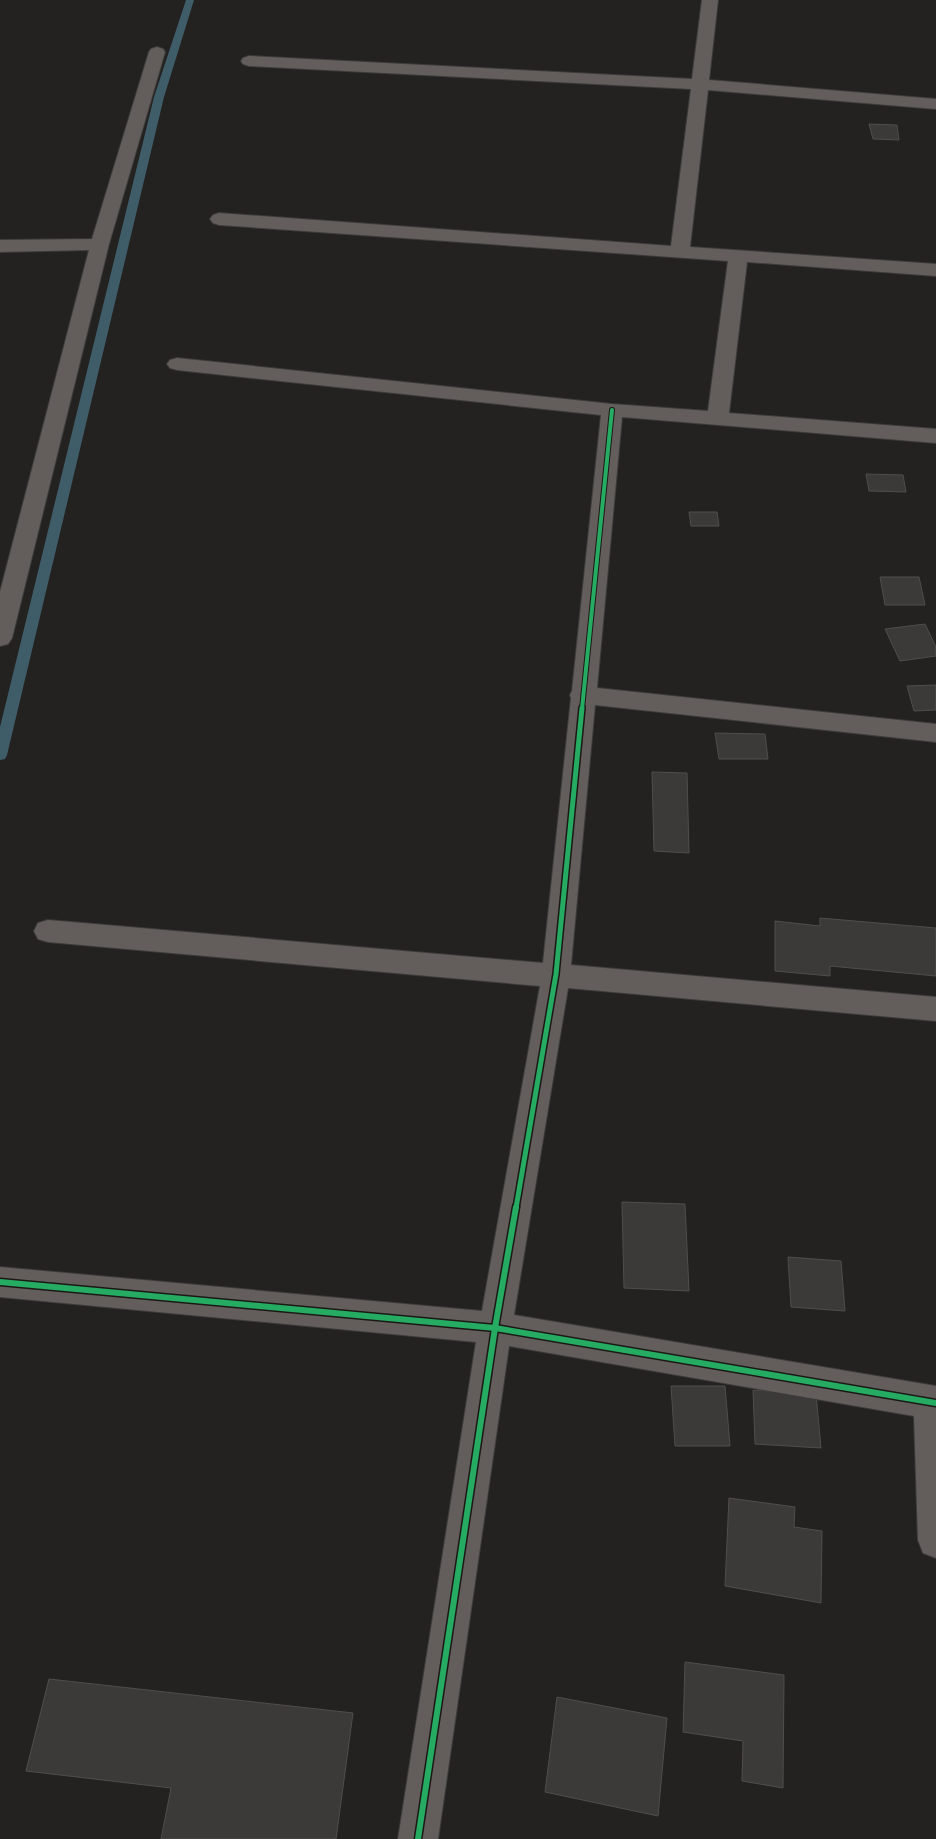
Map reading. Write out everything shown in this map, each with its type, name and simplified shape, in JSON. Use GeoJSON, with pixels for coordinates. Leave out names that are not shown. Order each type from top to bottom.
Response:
{"type":"FeatureCollection","features":[{"type":"Feature","properties":{"kind":"street"},"geometry":{"type":"LineString","coordinates":[[680,252],[710,0]]}},
{"type":"Feature","properties":{"kind":"street"},"geometry":{"type":"LineString","coordinates":[[0,638],[100,244],[157,52]]}},
{"type":"Feature","properties":{"kind":"street"},"geometry":{"type":"LineString","coordinates":[[249,61],[700,84],[936,104]]}},
{"type":"Feature","properties":{"kind":"street"},"geometry":{"type":"LineString","coordinates":[[219,219],[936,270]]}},
{"type":"Feature","properties":{"kind":"street"},"geometry":{"type":"LineString","coordinates":[[0,246],[100,244]]}},
{"type":"Feature","properties":{"kind":"street"},"geometry":{"type":"LineString","coordinates":[[718,418],[738,256]]}},
{"type":"Feature","properties":{"kind":"street"},"geometry":{"type":"LineString","coordinates":[[177,364],[612,410],[936,436]]}},
{"type":"Feature","properties":{"kind":"street"},"geometry":{"type":"LineString","coordinates":[[418,1839],[494,1328],[556,974],[582,695],[612,410]]}},
{"type":"Feature","properties":{"kind":"street"},"geometry":{"type":"LineString","coordinates":[[582,695],[936,733]]}},
{"type":"Feature","properties":{"kind":"street"},"geometry":{"type":"LineString","coordinates":[[48,931],[936,1008]]}},
{"type":"Feature","properties":{"kind":"street"},"geometry":{"type":"LineString","coordinates":[[0,1282],[494,1328],[934,1403],[936,1540]]}},
{"type":"Feature","properties":{"kind":"building"},"geometry":{"type":"Polygon","coordinates":[[[869,124],[897,125],[899,140],[873,139],[869,124]]]}},
{"type":"Feature","properties":{"kind":"building"},"geometry":{"type":"Polygon","coordinates":[[[866,474],[903,475],[906,492],[869,491],[866,474]]]}},
{"type":"Feature","properties":{"kind":"building"},"geometry":{"type":"Polygon","coordinates":[[[689,512],[717,512],[719,526],[691,526],[689,512]]]}},
{"type":"Feature","properties":{"kind":"building"},"geometry":{"type":"Polygon","coordinates":[[[880,577],[919,577],[925,605],[885,605],[880,577]]]}},
{"type":"Feature","properties":{"kind":"building"},"geometry":{"type":"Polygon","coordinates":[[[925,624],[936,647],[936,656],[900,661],[885,629],[925,624]]]}},
{"type":"Feature","properties":{"kind":"building"},"geometry":{"type":"Polygon","coordinates":[[[936,685],[936,710],[914,711],[907,686],[936,685]]]}},
{"type":"Feature","properties":{"kind":"building"},"geometry":{"type":"Polygon","coordinates":[[[715,733],[765,734],[768,759],[719,759],[715,733]]]}},
{"type":"Feature","properties":{"kind":"building"},"geometry":{"type":"Polygon","coordinates":[[[652,772],[687,773],[689,853],[654,851],[652,772]]]}},
{"type":"Feature","properties":{"kind":"building"},"geometry":{"type":"Polygon","coordinates":[[[820,918],[936,928],[936,976],[830,966],[830,976],[775,971],[775,921],[820,926],[820,918]]]}},
{"type":"Feature","properties":{"kind":"building"},"geometry":{"type":"Polygon","coordinates":[[[622,1202],[685,1204],[689,1291],[624,1288],[622,1202]]]}},
{"type":"Feature","properties":{"kind":"building"},"geometry":{"type":"Polygon","coordinates":[[[788,1257],[841,1261],[845,1311],[791,1307],[788,1257]]]}},
{"type":"Feature","properties":{"kind":"building"},"geometry":{"type":"Polygon","coordinates":[[[671,1386],[725,1386],[730,1446],[675,1446],[671,1386]]]}},
{"type":"Feature","properties":{"kind":"building"},"geometry":{"type":"Polygon","coordinates":[[[753,1390],[816,1394],[821,1448],[755,1444],[753,1390]]]}},
{"type":"Feature","properties":{"kind":"building"},"geometry":{"type":"Polygon","coordinates":[[[729,1498],[795,1507],[794,1527],[822,1531],[821,1603],[725,1586],[729,1498]]]}},
{"type":"Feature","properties":{"kind":"building"},"geometry":{"type":"Polygon","coordinates":[[[685,1662],[784,1675],[783,1788],[742,1781],[743,1741],[683,1732],[685,1662]]]}},
{"type":"Feature","properties":{"kind":"building"},"geometry":{"type":"Polygon","coordinates":[[[49,1679],[353,1713],[336,1839],[161,1839],[171,1788],[26,1771],[49,1679]]]}},
{"type":"Feature","properties":{"kind":"building"},"geometry":{"type":"Polygon","coordinates":[[[557,1697],[667,1718],[658,1816],[545,1792],[557,1697]]]}},
{"type":"Feature","properties":{"kind":"waterway"},"geometry":{"type":"LineString","coordinates":[[0,755],[159,97],[190,0]]}},
{"type":"Feature","properties":{"kind":"cycle path"},"geometry":{"type":"LineString","coordinates":[[418,1839],[495,1328],[556,974],[612,410]]}},
{"type":"Feature","properties":{"kind":"cycle path"},"geometry":{"type":"LineString","coordinates":[[0,1282],[495,1328],[936,1403]]}}]}
